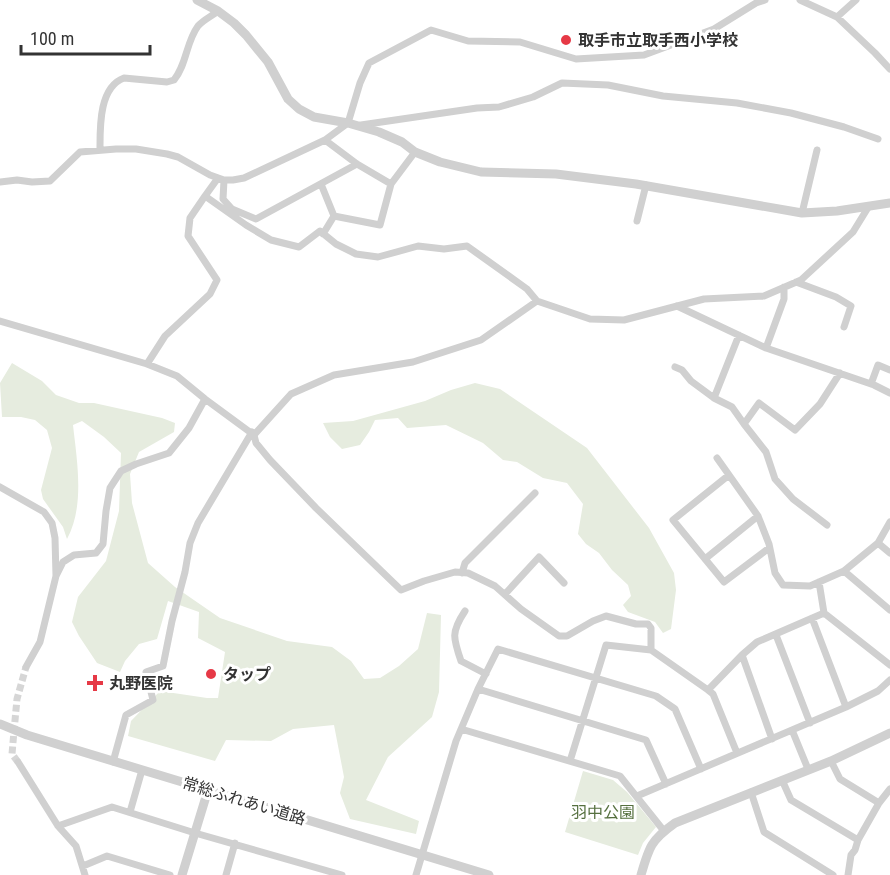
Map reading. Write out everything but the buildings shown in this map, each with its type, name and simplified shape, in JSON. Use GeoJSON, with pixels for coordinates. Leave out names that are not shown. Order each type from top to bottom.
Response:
{"type":"FeatureCollection","features":[{"type":"Feature","properties":{"kind":"street"},"geometry":{"type":"LineString","coordinates":[[197,0],[234,23],[257,47],[288,99],[299,109],[314,117],[353,124],[379,132],[402,142],[414,152],[440,162],[481,172],[556,174],[646,186],[802,213],[837,211],[890,203]]}},
{"type":"Feature","properties":{"kind":"street"},"geometry":{"type":"LineString","coordinates":[[800,0],[837,17],[890,69]]}},
{"type":"Feature","properties":{"kind":"street"},"geometry":{"type":"LineString","coordinates":[[837,17],[856,0]]}},
{"type":"Feature","properties":{"kind":"street"},"geometry":{"type":"LineString","coordinates":[[353,124],[360,83],[369,63],[431,30],[468,41],[520,42],[576,59],[644,56],[714,29],[761,1]]}},
{"type":"Feature","properties":{"kind":"street"},"geometry":{"type":"LineString","coordinates":[[100,149],[101,115],[110,87],[124,78],[167,82],[174,80],[183,66],[198,25],[218,11]]}},
{"type":"Feature","properties":{"kind":"street"},"geometry":{"type":"LineString","coordinates":[[0,182],[50,181],[76,155],[85,151],[136,148],[178,157],[221,179],[233,180],[244,178],[325,140],[353,124],[499,107],[533,97],[562,83],[608,85],[663,96],[737,103],[791,113],[878,139]]}},
{"type":"Feature","properties":{"kind":"street"},"geometry":{"type":"LineString","coordinates":[[325,140],[357,164],[391,184]]}},
{"type":"Feature","properties":{"kind":"street"},"geometry":{"type":"LineString","coordinates":[[802,213],[817,150]]}},
{"type":"Feature","properties":{"kind":"street"},"geometry":{"type":"LineString","coordinates":[[334,216],[380,225],[391,184],[414,152]]}},
{"type":"Feature","properties":{"kind":"street"},"geometry":{"type":"LineString","coordinates":[[221,179],[223,199],[232,209],[256,219],[357,164]]}},
{"type":"Feature","properties":{"kind":"street"},"geometry":{"type":"LineString","coordinates":[[147,364],[165,336],[210,294],[217,280],[188,236],[190,218],[221,179]]}},
{"type":"Feature","properties":{"kind":"street"},"geometry":{"type":"LineString","coordinates":[[321,184],[334,216]]}},
{"type":"Feature","properties":{"kind":"street"},"geometry":{"type":"LineString","coordinates":[[637,221],[646,186]]}},
{"type":"Feature","properties":{"kind":"street"},"geometry":{"type":"LineString","coordinates":[[206,196],[271,240],[299,247],[320,231],[336,244],[356,254],[378,257],[418,246],[444,249],[466,246],[527,289],[537,301],[590,318],[624,320],[704,299],[764,296],[801,280],[853,232],[869,206]]}},
{"type":"Feature","properties":{"kind":"street"},"geometry":{"type":"LineString","coordinates":[[323,234],[334,216]]}},
{"type":"Feature","properties":{"kind":"street"},"geometry":{"type":"LineString","coordinates":[[796,282],[836,297],[851,306],[844,327]]}},
{"type":"Feature","properties":{"kind":"street"},"geometry":{"type":"LineString","coordinates":[[766,348],[784,299],[784,287]]}},
{"type":"Feature","properties":{"kind":"street"},"geometry":{"type":"LineString","coordinates":[[113,762],[126,715],[153,700],[146,672],[163,666],[190,543],[198,523],[253,434],[291,394],[334,375],[414,362],[480,340],[537,301]]}},
{"type":"Feature","properties":{"kind":"street"},"geometry":{"type":"LineString","coordinates":[[677,306],[766,348],[871,384],[890,393]]}},
{"type":"Feature","properties":{"kind":"street"},"geometry":{"type":"LineString","coordinates":[[0,321],[147,364],[177,376],[253,434],[256,444],[270,460],[401,590],[455,572],[468,573],[495,586],[521,609],[559,636],[567,636],[606,616],[636,624],[648,624],[651,628],[651,650]]}},
{"type":"Feature","properties":{"kind":"street"},"geometry":{"type":"LineString","coordinates":[[714,398],[739,335]]}},
{"type":"Feature","properties":{"kind":"street"},"geometry":{"type":"LineString","coordinates":[[871,384],[878,365],[890,370]]}},
{"type":"Feature","properties":{"kind":"street"},"geometry":{"type":"LineString","coordinates":[[675,367],[682,370],[691,381],[714,398],[732,408],[765,452],[775,479],[793,499],[827,525]]}},
{"type":"Feature","properties":{"kind":"street"},"geometry":{"type":"LineString","coordinates":[[744,424],[759,403],[795,430],[820,404],[840,373]]}},
{"type":"Feature","properties":{"kind":"street"},"geometry":{"type":"LineString","coordinates":[[26,667],[40,642],[56,576],[63,562],[74,555],[96,553],[103,544],[110,488],[121,471],[169,453],[189,428],[205,399]]}},
{"type":"Feature","properties":{"kind":"street"},"geometry":{"type":"LineString","coordinates":[[717,458],[758,516],[775,573],[783,585],[810,586],[844,571],[878,543],[890,522]]}},
{"type":"Feature","properties":{"kind":"street"},"geometry":{"type":"LineString","coordinates":[[729,475],[673,520],[724,582],[769,548]]}},
{"type":"Feature","properties":{"kind":"street"},"geometry":{"type":"LineString","coordinates":[[0,487],[44,512],[52,523],[55,538],[56,576]]}},
{"type":"Feature","properties":{"kind":"street"},"geometry":{"type":"LineString","coordinates":[[462,573],[465,563],[535,493]]}},
{"type":"Feature","properties":{"kind":"street"},"geometry":{"type":"LineString","coordinates":[[705,559],[758,516]]}},
{"type":"Feature","properties":{"kind":"street"},"geometry":{"type":"LineString","coordinates":[[878,543],[890,553]]}},
{"type":"Feature","properties":{"kind":"street"},"geometry":{"type":"LineString","coordinates":[[505,594],[539,557],[564,583]]}},
{"type":"Feature","properties":{"kind":"street"},"geometry":{"type":"LineString","coordinates":[[844,571],[890,610]]}},
{"type":"Feature","properties":{"kind":"street"},"geometry":{"type":"LineString","coordinates":[[819,582],[825,613],[890,665]]}},
{"type":"Feature","properties":{"kind":"street"},"geometry":{"type":"LineString","coordinates":[[465,611],[457,623],[453,640],[461,661],[486,674]]}},
{"type":"Feature","properties":{"kind":"street"},"geometry":{"type":"LineString","coordinates":[[708,690],[757,642],[825,613]]}},
{"type":"Feature","properties":{"kind":"street"},"geometry":{"type":"LineString","coordinates":[[812,618],[846,707]]}},
{"type":"Feature","properties":{"kind":"street"},"geometry":{"type":"LineString","coordinates":[[776,634],[810,723]]}},
{"type":"Feature","properties":{"kind":"street"},"geometry":{"type":"LineString","coordinates":[[570,761],[606,645],[651,650],[713,694],[737,753]]}},
{"type":"Feature","properties":{"kind":"street"},"geometry":{"type":"LineString","coordinates":[[416,875],[460,729],[498,649],[656,696],[675,708],[701,769]]}},
{"type":"Feature","properties":{"kind":"street"},"geometry":{"type":"LineString","coordinates":[[742,655],[772,739]]}},
{"type":"Feature","properties":{"kind":"street"},"geometry":{"type":"LineString","coordinates":[[637,796],[846,707],[878,691],[890,680]]}},
{"type":"Feature","properties":{"kind":"street"},"geometry":{"type":"LineString","coordinates":[[478,689],[646,740],[666,783]]}},
{"type":"Feature","properties":{"kind":"street","name":"常総ふれあい道路"},"geometry":{"type":"LineString","coordinates":[[0,724],[27,735],[113,762],[489,875]]}},
{"type":"Feature","properties":{"kind":"street"},"geometry":{"type":"LineString","coordinates":[[460,729],[620,776],[664,831]]}},
{"type":"Feature","properties":{"kind":"street"},"geometry":{"type":"LineString","coordinates":[[792,730],[808,769]]}},
{"type":"Feature","properties":{"kind":"street"},"geometry":{"type":"LineString","coordinates":[[641,875],[649,848],[655,839],[685,818],[831,760],[890,733]]}},
{"type":"Feature","properties":{"kind":"street"},"geometry":{"type":"LineString","coordinates":[[831,760],[840,779],[879,803]]}},
{"type":"Feature","properties":{"kind":"street"},"geometry":{"type":"LineString","coordinates":[[18,762],[58,826],[76,846],[85,875]]}},
{"type":"Feature","properties":{"kind":"street"},"geometry":{"type":"LineString","coordinates":[[130,812],[142,770]]}},
{"type":"Feature","properties":{"kind":"street"},"geometry":{"type":"LineString","coordinates":[[782,780],[791,800],[858,840]]}},
{"type":"Feature","properties":{"kind":"street"},"geometry":{"type":"LineString","coordinates":[[848,875],[851,855],[858,840],[879,803],[890,789]]}},
{"type":"Feature","properties":{"kind":"street"},"geometry":{"type":"LineString","coordinates":[[182,875],[208,790]]}},
{"type":"Feature","properties":{"kind":"street"},"geometry":{"type":"LineString","coordinates":[[752,792],[764,832],[833,875]]}},
{"type":"Feature","properties":{"kind":"street"},"geometry":{"type":"LineString","coordinates":[[58,826],[112,807],[342,875]]}},
{"type":"Feature","properties":{"kind":"street"},"geometry":{"type":"LineString","coordinates":[[226,875],[235,843]]}},
{"type":"Feature","properties":{"kind":"street"},"geometry":{"type":"LineString","coordinates":[[83,866],[107,856],[170,875]]}},
{"type":"Feature","properties":{"kind":"green space"},"geometry":{"type":"Polygon","coordinates":[[[12,363],[42,381],[56,395],[79,403],[94,403],[175,423],[174,432],[139,452],[130,474],[132,503],[148,563],[175,587],[220,618],[287,641],[332,647],[351,661],[364,679],[380,678],[399,666],[418,649],[427,613],[441,615],[439,692],[432,717],[388,757],[366,800],[419,821],[416,834],[350,819],[340,793],[344,777],[334,725],[293,729],[271,741],[226,740],[215,761],[128,736],[131,721],[160,691],[218,698],[225,652],[198,638],[199,612],[168,601],[157,639],[139,644],[125,661],[120,672],[97,663],[72,622],[78,597],[106,561],[119,511],[121,453],[82,421],[73,425],[78,468],[78,498],[73,526],[67,539],[63,527],[43,499],[41,490],[52,448],[47,430],[35,420],[2,417],[0,383],[12,363]]]}},
{"type":"Feature","properties":{"kind":"green space"},"geometry":{"type":"Polygon","coordinates":[[[475,383],[500,389],[587,448],[649,528],[674,573],[676,590],[671,629],[663,633],[655,622],[628,612],[623,605],[631,596],[628,585],[578,534],[583,504],[567,483],[543,478],[517,462],[503,460],[483,443],[446,425],[407,428],[398,418],[375,420],[360,445],[342,449],[330,437],[323,423],[353,421],[425,401],[475,383]]]}},
{"type":"Feature","properties":{"kind":"green space","name":"羽中公園"},"geometry":{"type":"Polygon","coordinates":[[[583,771],[613,780],[627,792],[656,827],[643,843],[638,855],[565,832],[583,771]]]}},
{"type":"Feature","properties":{"kind":"tunnel"},"geometry":{"type":"LineString","coordinates":[[18,762],[12,754],[17,699],[26,667]]}},
{"type":"Feature","properties":{"kind":"place","name":"取手市立取手西小学校"},"geometry":{"type":"Point","coordinates":[566,40]}},
{"type":"Feature","properties":{"kind":"place","name":"タップ"},"geometry":{"type":"Point","coordinates":[211,674]}},
{"type":"Feature","properties":{"kind":"place","name":"丸野医院"},"geometry":{"type":"Point","coordinates":[95,683]}}]}
